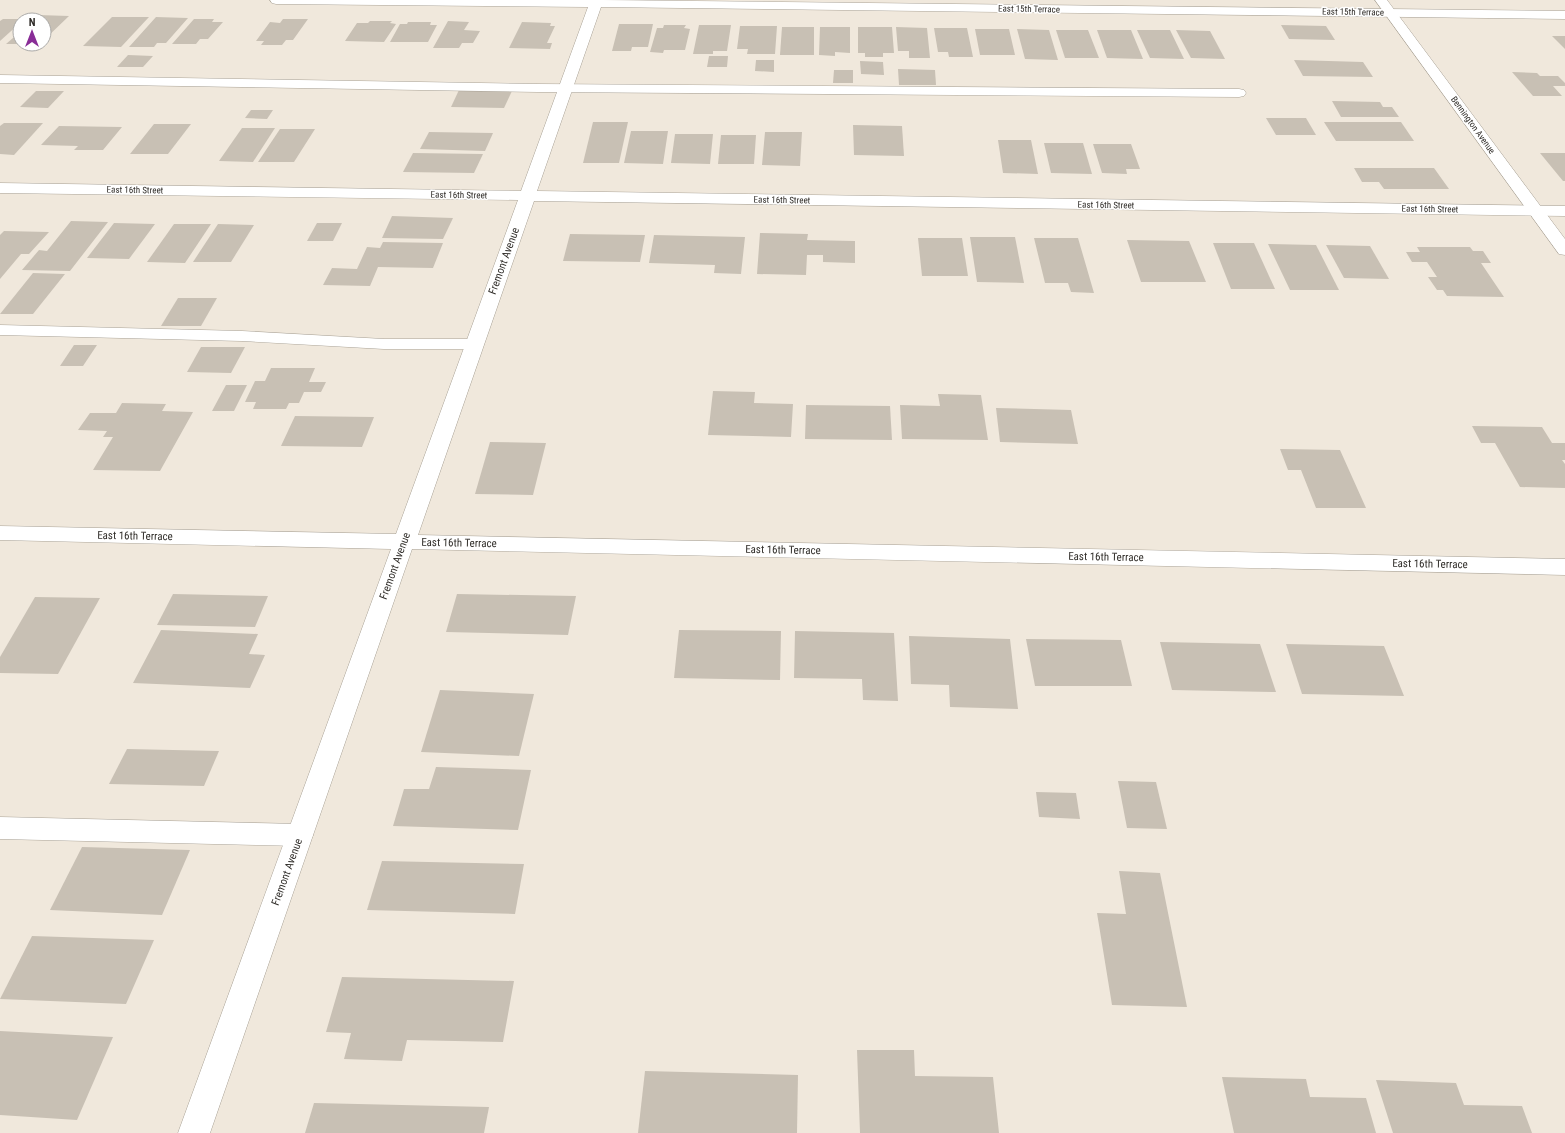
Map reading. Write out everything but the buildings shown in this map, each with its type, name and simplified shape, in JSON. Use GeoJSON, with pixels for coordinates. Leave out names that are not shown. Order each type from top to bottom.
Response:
{"type":"FeatureCollection","features":[{"type":"Feature","properties":{"kind":"street","name":"East 15th Terrace"},"geometry":{"type":"LineString","coordinates":[[276,0],[596,2],[1565,15]]}},
{"type":"Feature","properties":{"kind":"street","name":"Bennington Avenue"},"geometry":{"type":"LineString","coordinates":[[1381,0],[1565,250]]}},
{"type":"Feature","properties":{"kind":"street","name":"Fremont Avenue"},"geometry":{"type":"LineString","coordinates":[[194,1133],[596,2]]}},
{"type":"Feature","properties":{"kind":"street"},"geometry":{"type":"LineString","coordinates":[[0,79],[566,88],[1239,93]]}},
{"type":"Feature","properties":{"kind":"street","name":"East 16th Street"},"geometry":{"type":"LineString","coordinates":[[0,188],[1565,211]]}},
{"type":"Feature","properties":{"kind":"street"},"geometry":{"type":"LineString","coordinates":[[0,330],[234,336],[384,344],[474,344]]}},
{"type":"Feature","properties":{"kind":"street","name":"East 16th Terrace"},"geometry":{"type":"LineString","coordinates":[[0,533],[1565,567]]}},
{"type":"Feature","properties":{"kind":"street"},"geometry":{"type":"LineString","coordinates":[[0,828],[300,835]]}}]}
